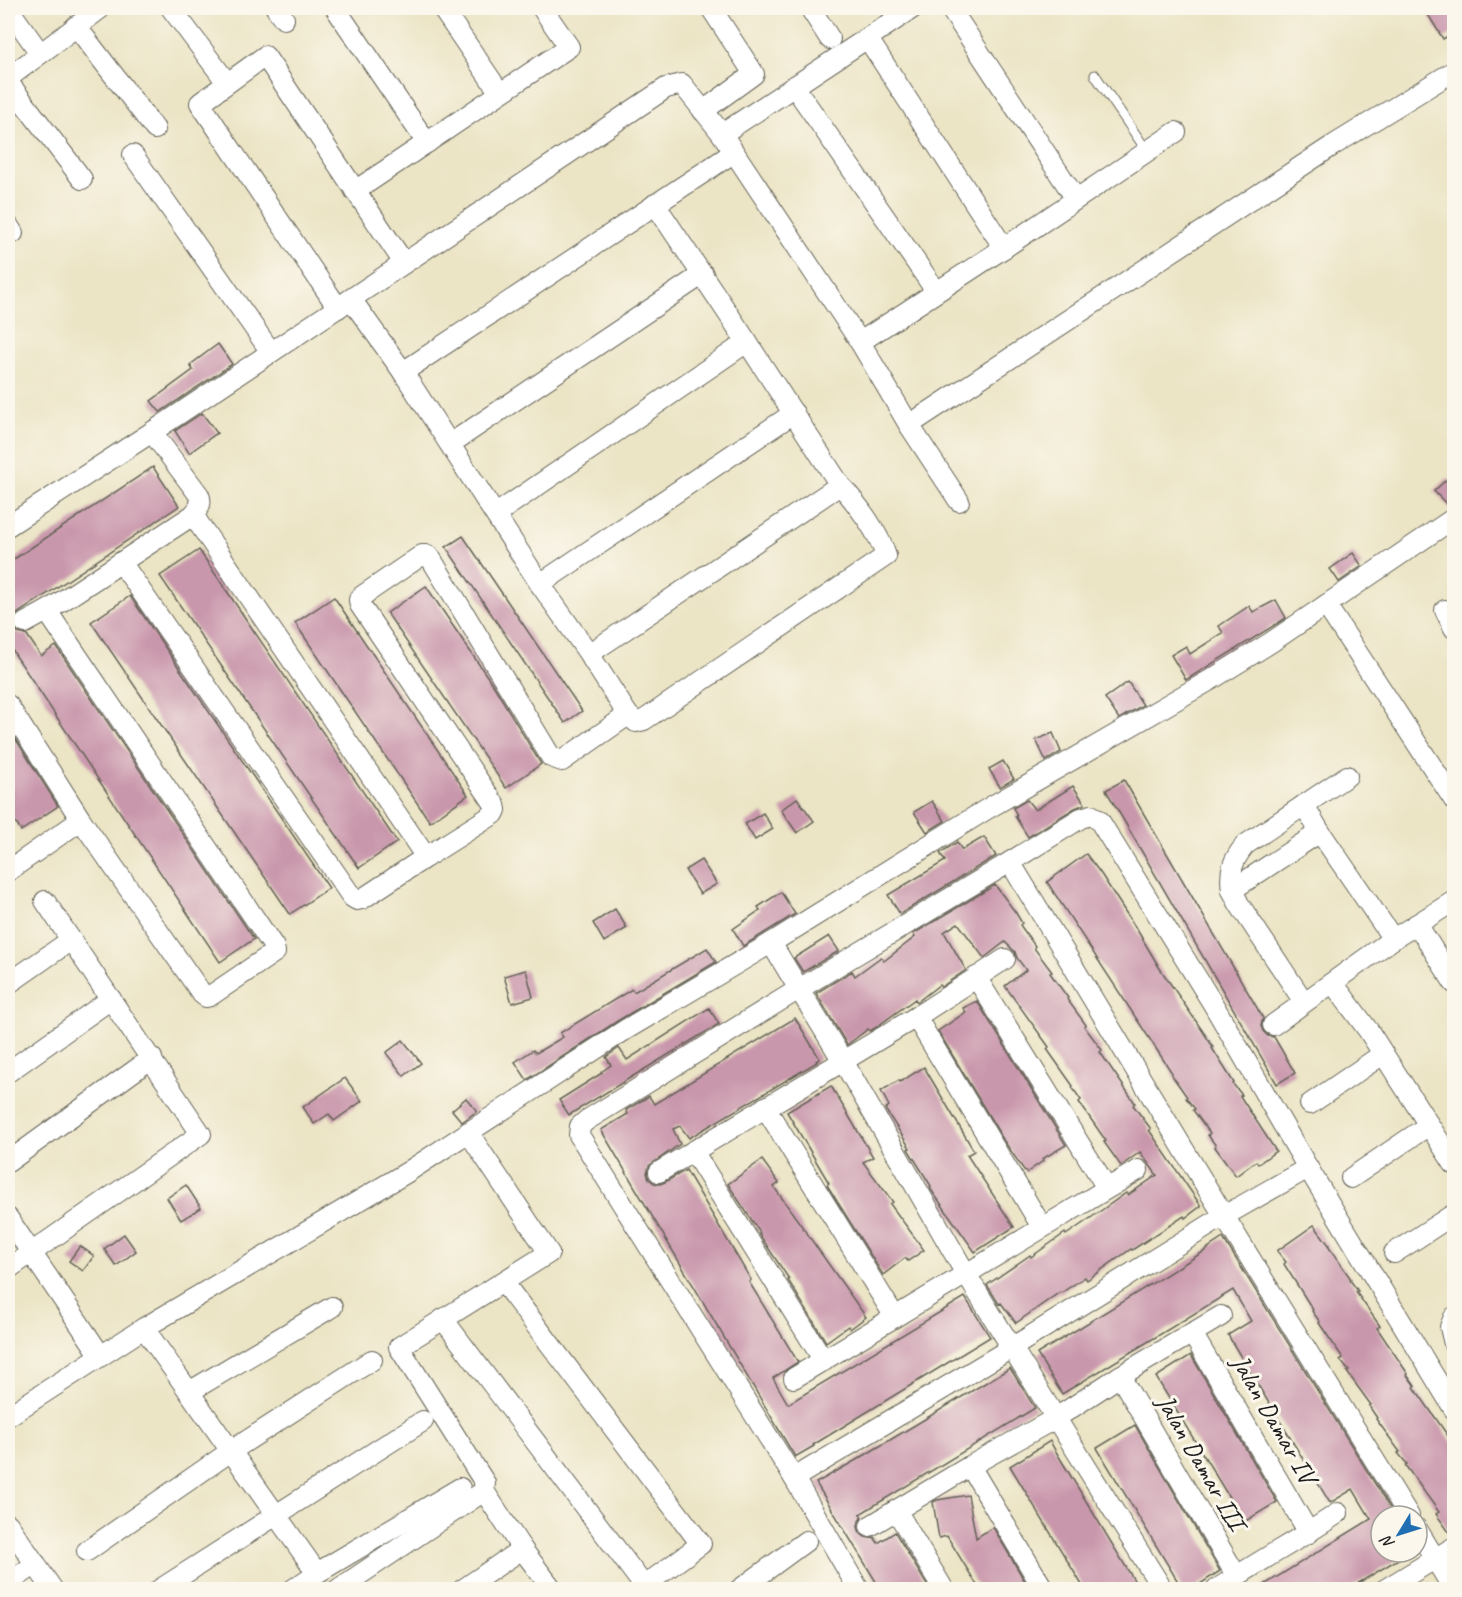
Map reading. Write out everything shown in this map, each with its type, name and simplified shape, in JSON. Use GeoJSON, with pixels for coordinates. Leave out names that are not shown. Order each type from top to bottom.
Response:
{"type":"FeatureCollection","features":[{"type":"Feature","properties":{"kind":"street"},"geometry":{"type":"LineString","coordinates":[[8,8],[40,53]]}},
{"type":"Feature","properties":{"kind":"street"},"geometry":{"type":"LineString","coordinates":[[82,179],[8,80],[101,8]]}},
{"type":"Feature","properties":{"kind":"street"},"geometry":{"type":"LineString","coordinates":[[171,8],[222,76]]}},
{"type":"Feature","properties":{"kind":"street"},"geometry":{"type":"LineString","coordinates":[[338,8],[336,9],[427,142]]}},
{"type":"Feature","properties":{"kind":"street"},"geometry":{"type":"LineString","coordinates":[[442,8],[500,93]]}},
{"type":"Feature","properties":{"kind":"street"},"geometry":{"type":"LineString","coordinates":[[355,191],[569,47],[542,8]]}},
{"type":"Feature","properties":{"kind":"street"},"geometry":{"type":"LineString","coordinates":[[703,111],[754,74],[711,8]]}},
{"type":"Feature","properties":{"kind":"street"},"geometry":{"type":"LineString","coordinates":[[810,8],[830,39]]}},
{"type":"Feature","properties":{"kind":"street"},"geometry":{"type":"LineString","coordinates":[[722,134],[913,8]]}},
{"type":"Feature","properties":{"kind":"street"},"geometry":{"type":"LineString","coordinates":[[950,8],[1076,199]]}},
{"type":"Feature","properties":{"kind":"street"},"geometry":{"type":"LineString","coordinates":[[76,26],[155,129]]}},
{"type":"Feature","properties":{"kind":"street"},"geometry":{"type":"LineString","coordinates":[[868,39],[1004,248]]}},
{"type":"Feature","properties":{"kind":"street"},"geometry":{"type":"LineString","coordinates":[[404,263],[265,56],[200,103],[344,303],[403,372],[540,584],[628,715],[636,722],[644,720],[886,556],[882,543],[850,495],[840,485],[655,204]]}},
{"type":"Feature","properties":{"kind":"street"},"geometry":{"type":"LineString","coordinates":[[909,425],[1332,146],[1455,71]]}},
{"type":"Feature","properties":{"kind":"street"},"geometry":{"type":"LineString","coordinates":[[8,526],[666,88],[682,84],[722,134],[860,342],[909,425],[959,501]]}},
{"type":"Feature","properties":{"kind":"street"},"geometry":{"type":"LineString","coordinates":[[794,86],[936,291]]}},
{"type":"Feature","properties":{"kind":"street"},"geometry":{"type":"LineString","coordinates":[[860,342],[1176,132]]}},
{"type":"Feature","properties":{"kind":"street"},"geometry":{"type":"LineString","coordinates":[[403,372],[733,153]]}},
{"type":"Feature","properties":{"kind":"street"},"geometry":{"type":"LineString","coordinates":[[134,155],[271,352]]}},
{"type":"Feature","properties":{"kind":"street"},"geometry":{"type":"LineString","coordinates":[[450,444],[703,274]]}},
{"type":"Feature","properties":{"kind":"street"},"geometry":{"type":"LineString","coordinates":[[496,514],[747,342]]}},
{"type":"Feature","properties":{"kind":"street"},"geometry":{"type":"LineString","coordinates":[[540,584],[794,413]]}},
{"type":"Feature","properties":{"kind":"street"},"geometry":{"type":"LineString","coordinates":[[25,623],[47,611],[192,515],[200,505],[199,495],[152,432]]}},
{"type":"Feature","properties":{"kind":"street"},"geometry":{"type":"LineString","coordinates":[[589,654],[840,485]]}},
{"type":"Feature","properties":{"kind":"street"},"geometry":{"type":"LineString","coordinates":[[192,515],[426,857]]}},
{"type":"Feature","properties":{"kind":"street"},"geometry":{"type":"LineString","coordinates":[[8,1416],[144,1328],[405,1173],[625,1030],[771,944],[987,809],[1269,644],[1455,518]]}},
{"type":"Feature","properties":{"kind":"street"},"geometry":{"type":"LineString","coordinates":[[121,562],[352,897],[357,900],[495,814],[496,810],[360,605],[359,600],[362,596],[422,555],[430,557],[550,757],[562,761],[628,715]]}},
{"type":"Feature","properties":{"kind":"street"},"geometry":{"type":"LineString","coordinates":[[1326,605],[1455,801]]}},
{"type":"Feature","properties":{"kind":"street"},"geometry":{"type":"LineString","coordinates":[[1444,610],[1455,628]]}},
{"type":"Feature","properties":{"kind":"street"},"geometry":{"type":"LineString","coordinates":[[8,705],[81,820],[202,994],[206,997],[210,996],[274,952],[274,947],[47,611]]}},
{"type":"Feature","properties":{"kind":"street"},"geometry":{"type":"LineString","coordinates":[[1304,1002],[1239,904],[1232,890],[1231,869],[1236,856],[1245,845],[1347,776]]}},
{"type":"Feature","properties":{"kind":"street"},"geometry":{"type":"LineString","coordinates":[[1304,805],[1392,939]]}},
{"type":"Feature","properties":{"kind":"street"},"geometry":{"type":"LineString","coordinates":[[859,1590],[794,1478],[579,1135],[580,1126],[799,989],[1081,818],[1091,815],[1099,820],[1213,1004],[1308,1168],[1455,1409]]}},
{"type":"Feature","properties":{"kind":"street"},"geometry":{"type":"LineString","coordinates":[[9,867],[81,820]]}},
{"type":"Feature","properties":{"kind":"street"},"geometry":{"type":"LineString","coordinates":[[1232,890],[1320,832]]}},
{"type":"Feature","properties":{"kind":"street"},"geometry":{"type":"LineString","coordinates":[[1011,862],[1224,1216],[1402,1504]]}},
{"type":"Feature","properties":{"kind":"street"},"geometry":{"type":"LineString","coordinates":[[8,1269],[201,1134],[45,901]]}},
{"type":"Feature","properties":{"kind":"street"},"geometry":{"type":"LineString","coordinates":[[1274,1025],[1392,939],[1455,901]]}},
{"type":"Feature","properties":{"kind":"street"},"geometry":{"type":"LineString","coordinates":[[1417,924],[1455,982]]}},
{"type":"Feature","properties":{"kind":"street"},"geometry":{"type":"LineString","coordinates":[[8,984],[71,940]]}},
{"type":"Feature","properties":{"kind":"street"},"geometry":{"type":"LineString","coordinates":[[771,944],[843,1061],[966,1274],[1162,1590]]}},
{"type":"Feature","properties":{"kind":"street"},"geometry":{"type":"LineString","coordinates":[[659,1172],[916,1017],[1005,959]]}},
{"type":"Feature","properties":{"kind":"street"},"geometry":{"type":"LineString","coordinates":[[976,977],[1107,1188]]}},
{"type":"Feature","properties":{"kind":"street"},"geometry":{"type":"LineString","coordinates":[[1333,983],[1368,1030],[1455,1164]]}},
{"type":"Feature","properties":{"kind":"street"},"geometry":{"type":"LineString","coordinates":[[8,1072],[111,999]]}},
{"type":"Feature","properties":{"kind":"street"},"geometry":{"type":"LineString","coordinates":[[916,1017],[1042,1227]]}},
{"type":"Feature","properties":{"kind":"street"},"geometry":{"type":"LineString","coordinates":[[1310,1104],[1383,1054]]}},
{"type":"Feature","properties":{"kind":"street"},"geometry":{"type":"LineString","coordinates":[[8,1162],[152,1058]]}},
{"type":"Feature","properties":{"kind":"street"},"geometry":{"type":"LineString","coordinates":[[765,1107],[895,1317]]}},
{"type":"Feature","properties":{"kind":"street"},"geometry":{"type":"LineString","coordinates":[[1351,1178],[1429,1125]]}},
{"type":"Feature","properties":{"kind":"street"},"geometry":{"type":"LineString","coordinates":[[468,1132],[549,1253],[399,1347],[485,1483],[484,1491],[522,1549],[553,1590]]}},
{"type":"Feature","properties":{"kind":"street"},"geometry":{"type":"LineString","coordinates":[[693,1151],[824,1361]]}},
{"type":"Feature","properties":{"kind":"street"},"geometry":{"type":"LineString","coordinates":[[794,1478],[1224,1216],[1308,1168]]}},
{"type":"Feature","properties":{"kind":"street"},"geometry":{"type":"LineString","coordinates":[[794,1378],[1138,1170]]}},
{"type":"Feature","properties":{"kind":"street"},"geometry":{"type":"LineString","coordinates":[[1394,1253],[1455,1214]]}},
{"type":"Feature","properties":{"kind":"street"},"geometry":{"type":"LineString","coordinates":[[8,1218],[101,1356]]}},
{"type":"Feature","properties":{"kind":"street"},"geometry":{"type":"LineString","coordinates":[[443,1319],[644,1586],[701,1544],[503,1282]]}},
{"type":"Feature","properties":{"kind":"street"},"geometry":{"type":"LineString","coordinates":[[189,1392],[332,1307]]}},
{"type":"Feature","properties":{"kind":"street"},"geometry":{"type":"LineString","coordinates":[[870,1526],[1056,1418],[1120,1376],[1221,1316]]}},
{"type":"Feature","properties":{"kind":"street"},"geometry":{"type":"LineString","coordinates":[[1455,1317],[1450,1327],[1455,1344]]}},
{"type":"Feature","properties":{"kind":"street"},"geometry":{"type":"LineString","coordinates":[[144,1328],[317,1573]]}},
{"type":"Feature","properties":{"kind":"street","name":"Jalan Damar IV"},"geometry":{"type":"LineString","coordinates":[[1192,1333],[1309,1533]]}},
{"type":"Feature","properties":{"kind":"street"},"geometry":{"type":"LineString","coordinates":[[87,1551],[231,1451],[372,1360]]}},
{"type":"Feature","properties":{"kind":"street","name":"Jalan Damar III"},"geometry":{"type":"LineString","coordinates":[[1120,1376],[1236,1575]]}},
{"type":"Feature","properties":{"kind":"street"},"geometry":{"type":"LineString","coordinates":[[159,1590],[423,1421]]}},
{"type":"Feature","properties":{"kind":"street"},"geometry":{"type":"LineString","coordinates":[[970,1466],[1044,1590]]}},
{"type":"Feature","properties":{"kind":"street"},"geometry":{"type":"LineString","coordinates":[[292,1590],[460,1488]]}},
{"type":"Feature","properties":{"kind":"street"},"geometry":{"type":"LineString","coordinates":[[337,1590],[484,1491]]}},
{"type":"Feature","properties":{"kind":"street"},"geometry":{"type":"LineString","coordinates":[[896,1510],[944,1590]]}},
{"type":"Feature","properties":{"kind":"street"},"geometry":{"type":"LineString","coordinates":[[1216,1590],[1236,1575],[1309,1533],[1338,1512]]}},
{"type":"Feature","properties":{"kind":"street"},"geometry":{"type":"LineString","coordinates":[[8,1524],[54,1590]]}},
{"type":"Feature","properties":{"kind":"street"},"geometry":{"type":"LineString","coordinates":[[739,1590],[806,1542]]}},
{"type":"Feature","properties":{"kind":"street"},"geometry":{"type":"LineString","coordinates":[[1384,1590],[1455,1547]]}},
{"type":"Feature","properties":{"kind":"street"},"geometry":{"type":"LineString","coordinates":[[1429,1548],[1454,1590]]}},
{"type":"Feature","properties":{"kind":"street"},"geometry":{"type":"LineString","coordinates":[[462,1590],[522,1549]]}},
{"type":"Feature","properties":{"kind":"street"},"geometry":{"type":"LineString","coordinates":[[8,1583],[36,1564]]}},
{"type":"Feature","properties":{"kind":"lane"},"geometry":{"type":"LineString","coordinates":[[1095,75],[1147,151]]}},
{"type":"Feature","properties":{"kind":"building"},"geometry":{"type":"Polygon","coordinates":[[[1424,8],[1455,8],[1455,32],[1443,39],[1424,8]]]}},
{"type":"Feature","properties":{"kind":"building"},"geometry":{"type":"Polygon","coordinates":[[[218,344],[232,364],[160,412],[151,401],[193,370],[190,365],[218,344]]]}},
{"type":"Feature","properties":{"kind":"building"},"geometry":{"type":"Polygon","coordinates":[[[202,413],[217,433],[189,453],[175,431],[202,413]]]}},
{"type":"Feature","properties":{"kind":"building"},"geometry":{"type":"Polygon","coordinates":[[[153,467],[179,506],[14,616],[13,623],[18,633],[27,635],[41,656],[56,646],[254,939],[220,962],[8,644],[8,563],[153,467]]]}},
{"type":"Feature","properties":{"kind":"building"},"geometry":{"type":"Polygon","coordinates":[[[1448,478],[1455,486],[1455,506],[1449,507],[1434,491],[1448,478]]]}},
{"type":"Feature","properties":{"kind":"building"},"geometry":{"type":"Polygon","coordinates":[[[463,536],[582,711],[565,723],[446,547],[463,536]]]}},
{"type":"Feature","properties":{"kind":"building"},"geometry":{"type":"Polygon","coordinates":[[[199,550],[397,842],[359,868],[160,576],[199,550]]]}},
{"type":"Feature","properties":{"kind":"building"},"geometry":{"type":"Polygon","coordinates":[[[1353,553],[1362,566],[1339,582],[1330,569],[1353,553]]]}},
{"type":"Feature","properties":{"kind":"building"},"geometry":{"type":"Polygon","coordinates":[[[426,586],[495,688],[541,764],[506,788],[387,613],[426,586]]]}},
{"type":"Feature","properties":{"kind":"building"},"geometry":{"type":"Polygon","coordinates":[[[130,596],[329,888],[290,914],[91,622],[130,596]]]}},
{"type":"Feature","properties":{"kind":"building"},"geometry":{"type":"Polygon","coordinates":[[[334,597],[468,795],[430,822],[295,623],[334,597]]]}},
{"type":"Feature","properties":{"kind":"building"},"geometry":{"type":"Polygon","coordinates":[[[1276,600],[1286,618],[1186,680],[1171,655],[1186,646],[1190,654],[1223,633],[1219,626],[1249,606],[1253,612],[1276,600]]]}},
{"type":"Feature","properties":{"kind":"building"},"geometry":{"type":"Polygon","coordinates":[[[1128,682],[1143,705],[1119,719],[1105,698],[1128,682]]]}},
{"type":"Feature","properties":{"kind":"building"},"geometry":{"type":"Polygon","coordinates":[[[8,727],[58,806],[21,831],[8,811],[8,727]]]}},
{"type":"Feature","properties":{"kind":"building"},"geometry":{"type":"Polygon","coordinates":[[[1053,733],[1061,752],[1046,761],[1036,740],[1053,733]]]}},
{"type":"Feature","properties":{"kind":"building"},"geometry":{"type":"Polygon","coordinates":[[[1003,761],[1014,779],[1000,787],[989,769],[1003,761]]]}},
{"type":"Feature","properties":{"kind":"building"},"geometry":{"type":"Polygon","coordinates":[[[1124,780],[1263,1018],[1261,1026],[1263,1031],[1268,1036],[1274,1037],[1295,1073],[1277,1084],[1106,790],[1124,780]]]}},
{"type":"Feature","properties":{"kind":"building"},"geometry":{"type":"Polygon","coordinates":[[[1073,786],[1085,804],[1028,837],[1015,816],[1017,815],[1013,808],[1027,800],[1035,810],[1073,786]]]}},
{"type":"Feature","properties":{"kind":"building"},"geometry":{"type":"Polygon","coordinates":[[[797,798],[814,821],[797,833],[781,810],[797,798]]]}},
{"type":"Feature","properties":{"kind":"building"},"geometry":{"type":"Polygon","coordinates":[[[932,801],[945,821],[927,832],[914,812],[932,801]]]}},
{"type":"Feature","properties":{"kind":"building"},"geometry":{"type":"Polygon","coordinates":[[[763,813],[773,829],[755,840],[745,824],[763,813]]]}},
{"type":"Feature","properties":{"kind":"building"},"geometry":{"type":"Polygon","coordinates":[[[984,837],[996,856],[900,914],[888,895],[945,861],[940,853],[957,842],[962,850],[984,837]]]}},
{"type":"Feature","properties":{"kind":"building"},"geometry":{"type":"Polygon","coordinates":[[[1086,854],[1206,1036],[1233,1084],[1242,1095],[1240,1096],[1276,1151],[1258,1164],[1256,1161],[1236,1176],[1215,1147],[1208,1135],[1210,1133],[1193,1110],[1195,1109],[1047,882],[1086,854]]]}},
{"type":"Feature","properties":{"kind":"building"},"geometry":{"type":"Polygon","coordinates":[[[701,860],[717,884],[700,894],[685,870],[701,860]]]}},
{"type":"Feature","properties":{"kind":"building"},"geometry":{"type":"Polygon","coordinates":[[[995,885],[1016,913],[1022,923],[1020,925],[1035,946],[1034,948],[1102,1050],[1100,1052],[1135,1103],[1133,1105],[1151,1129],[1149,1130],[1201,1206],[1185,1218],[1184,1216],[1131,1249],[1087,1280],[1085,1277],[1060,1292],[1016,1323],[1001,1303],[999,1304],[987,1285],[1030,1255],[1031,1257],[1065,1233],[1066,1235],[1126,1193],[1128,1195],[1157,1175],[1140,1152],[1121,1166],[1104,1142],[1106,1141],[1079,1102],[1081,1100],[1073,1086],[1047,1049],[1049,1047],[1005,986],[1026,970],[1015,952],[1005,942],[984,958],[958,923],[944,932],[966,970],[941,987],[939,985],[917,1002],[915,999],[847,1045],[816,993],[852,971],[855,976],[881,957],[884,961],[915,937],[913,934],[995,885]]]}},
{"type":"Feature","properties":{"kind":"building"},"geometry":{"type":"Polygon","coordinates":[[[781,892],[795,914],[743,946],[733,929],[760,910],[758,907],[781,892]]]}},
{"type":"Feature","properties":{"kind":"building"},"geometry":{"type":"Polygon","coordinates":[[[615,909],[627,928],[604,942],[593,923],[615,909]]]}},
{"type":"Feature","properties":{"kind":"building"},"geometry":{"type":"Polygon","coordinates":[[[829,936],[839,951],[803,972],[794,958],[829,936]]]}},
{"type":"Feature","properties":{"kind":"building"},"geometry":{"type":"Polygon","coordinates":[[[707,948],[716,962],[619,1020],[527,1080],[515,1062],[533,1050],[536,1053],[563,1037],[560,1033],[632,989],[634,992],[707,948]]]}},
{"type":"Feature","properties":{"kind":"building"},"geometry":{"type":"Polygon","coordinates":[[[526,970],[533,997],[512,1003],[504,976],[526,970]]]}},
{"type":"Feature","properties":{"kind":"building"},"geometry":{"type":"Polygon","coordinates":[[[977,1001],[1066,1145],[1042,1159],[1043,1161],[1026,1173],[1004,1141],[938,1031],[966,1012],[963,1008],[977,1001]]]}},
{"type":"Feature","properties":{"kind":"building"},"geometry":{"type":"Polygon","coordinates":[[[709,1008],[719,1024],[569,1115],[559,1100],[611,1065],[606,1057],[619,1048],[627,1060],[709,1008]]]}},
{"type":"Feature","properties":{"kind":"building"},"geometry":{"type":"Polygon","coordinates":[[[795,1018],[820,1059],[689,1138],[680,1126],[673,1129],[680,1144],[649,1166],[647,1173],[649,1179],[660,1184],[686,1170],[751,1280],[749,1282],[798,1362],[773,1378],[788,1404],[965,1297],[990,1337],[795,1457],[601,1130],[628,1114],[626,1110],[649,1096],[654,1104],[795,1018]]]}},
{"type":"Feature","properties":{"kind":"building"},"geometry":{"type":"Polygon","coordinates":[[[403,1040],[421,1063],[404,1076],[386,1053],[403,1040]]]}},
{"type":"Feature","properties":{"kind":"building"},"geometry":{"type":"Polygon","coordinates":[[[924,1067],[974,1151],[967,1155],[1014,1227],[975,1252],[932,1191],[908,1149],[910,1148],[885,1109],[889,1106],[881,1091],[924,1067]]]}},
{"type":"Feature","properties":{"kind":"building"},"geometry":{"type":"Polygon","coordinates":[[[345,1078],[362,1101],[334,1121],[329,1114],[314,1124],[303,1107],[345,1078]]]}},
{"type":"Feature","properties":{"kind":"building"},"geometry":{"type":"Polygon","coordinates":[[[831,1086],[873,1157],[863,1162],[893,1202],[890,1204],[924,1250],[908,1261],[905,1258],[883,1275],[827,1185],[829,1183],[787,1112],[831,1086]]]}},
{"type":"Feature","properties":{"kind":"building"},"geometry":{"type":"Polygon","coordinates":[[[466,1098],[477,1111],[462,1122],[452,1110],[466,1098]]]}},
{"type":"Feature","properties":{"kind":"building"},"geometry":{"type":"Polygon","coordinates":[[[762,1160],[779,1183],[774,1187],[866,1317],[850,1329],[848,1326],[826,1342],[728,1184],[762,1160]]]}},
{"type":"Feature","properties":{"kind":"building"},"geometry":{"type":"Polygon","coordinates":[[[186,1185],[201,1208],[181,1220],[167,1198],[186,1185]]]}},
{"type":"Feature","properties":{"kind":"building"},"geometry":{"type":"Polygon","coordinates":[[[1314,1225],[1351,1279],[1358,1291],[1356,1292],[1380,1326],[1377,1328],[1408,1374],[1414,1387],[1455,1446],[1455,1535],[1452,1536],[1436,1514],[1439,1512],[1376,1419],[1369,1406],[1371,1405],[1347,1372],[1349,1371],[1340,1360],[1343,1358],[1319,1323],[1284,1264],[1286,1262],[1277,1251],[1314,1225]]]}},
{"type":"Feature","properties":{"kind":"building"},"geometry":{"type":"Polygon","coordinates":[[[124,1234],[136,1251],[116,1266],[104,1249],[124,1234]]]}},
{"type":"Feature","properties":{"kind":"building"},"geometry":{"type":"Polygon","coordinates":[[[1223,1238],[1388,1504],[1369,1504],[1369,1516],[1353,1489],[1330,1503],[1228,1335],[1251,1321],[1233,1290],[1062,1394],[1037,1354],[1223,1238]]]}},
{"type":"Feature","properties":{"kind":"building"},"geometry":{"type":"Polygon","coordinates":[[[80,1246],[94,1256],[83,1271],[69,1261],[80,1246]]]}},
{"type":"Feature","properties":{"kind":"building"},"geometry":{"type":"Polygon","coordinates":[[[1191,1355],[1277,1502],[1244,1522],[1156,1377],[1191,1355]]]}},
{"type":"Feature","properties":{"kind":"building"},"geometry":{"type":"Polygon","coordinates":[[[1010,1368],[1035,1408],[860,1514],[862,1517],[858,1527],[860,1533],[865,1537],[874,1537],[878,1543],[895,1532],[930,1590],[881,1590],[816,1483],[1010,1368]]]}},
{"type":"Feature","properties":{"kind":"building"},"geometry":{"type":"Polygon","coordinates":[[[1135,1425],[1220,1571],[1191,1590],[1183,1590],[1097,1448],[1135,1425]]]}},
{"type":"Feature","properties":{"kind":"building"},"geometry":{"type":"Polygon","coordinates":[[[1050,1441],[1140,1590],[1085,1590],[1010,1466],[1050,1441]]]}},
{"type":"Feature","properties":{"kind":"building"},"geometry":{"type":"Polygon","coordinates":[[[968,1495],[976,1538],[993,1527],[1030,1590],[980,1590],[947,1536],[939,1538],[933,1502],[968,1495]]]}},
{"type":"Feature","properties":{"kind":"building"},"geometry":{"type":"Polygon","coordinates":[[[1369,1520],[1369,1564],[1390,1564],[1347,1590],[1256,1590],[1369,1520]]]}}]}
